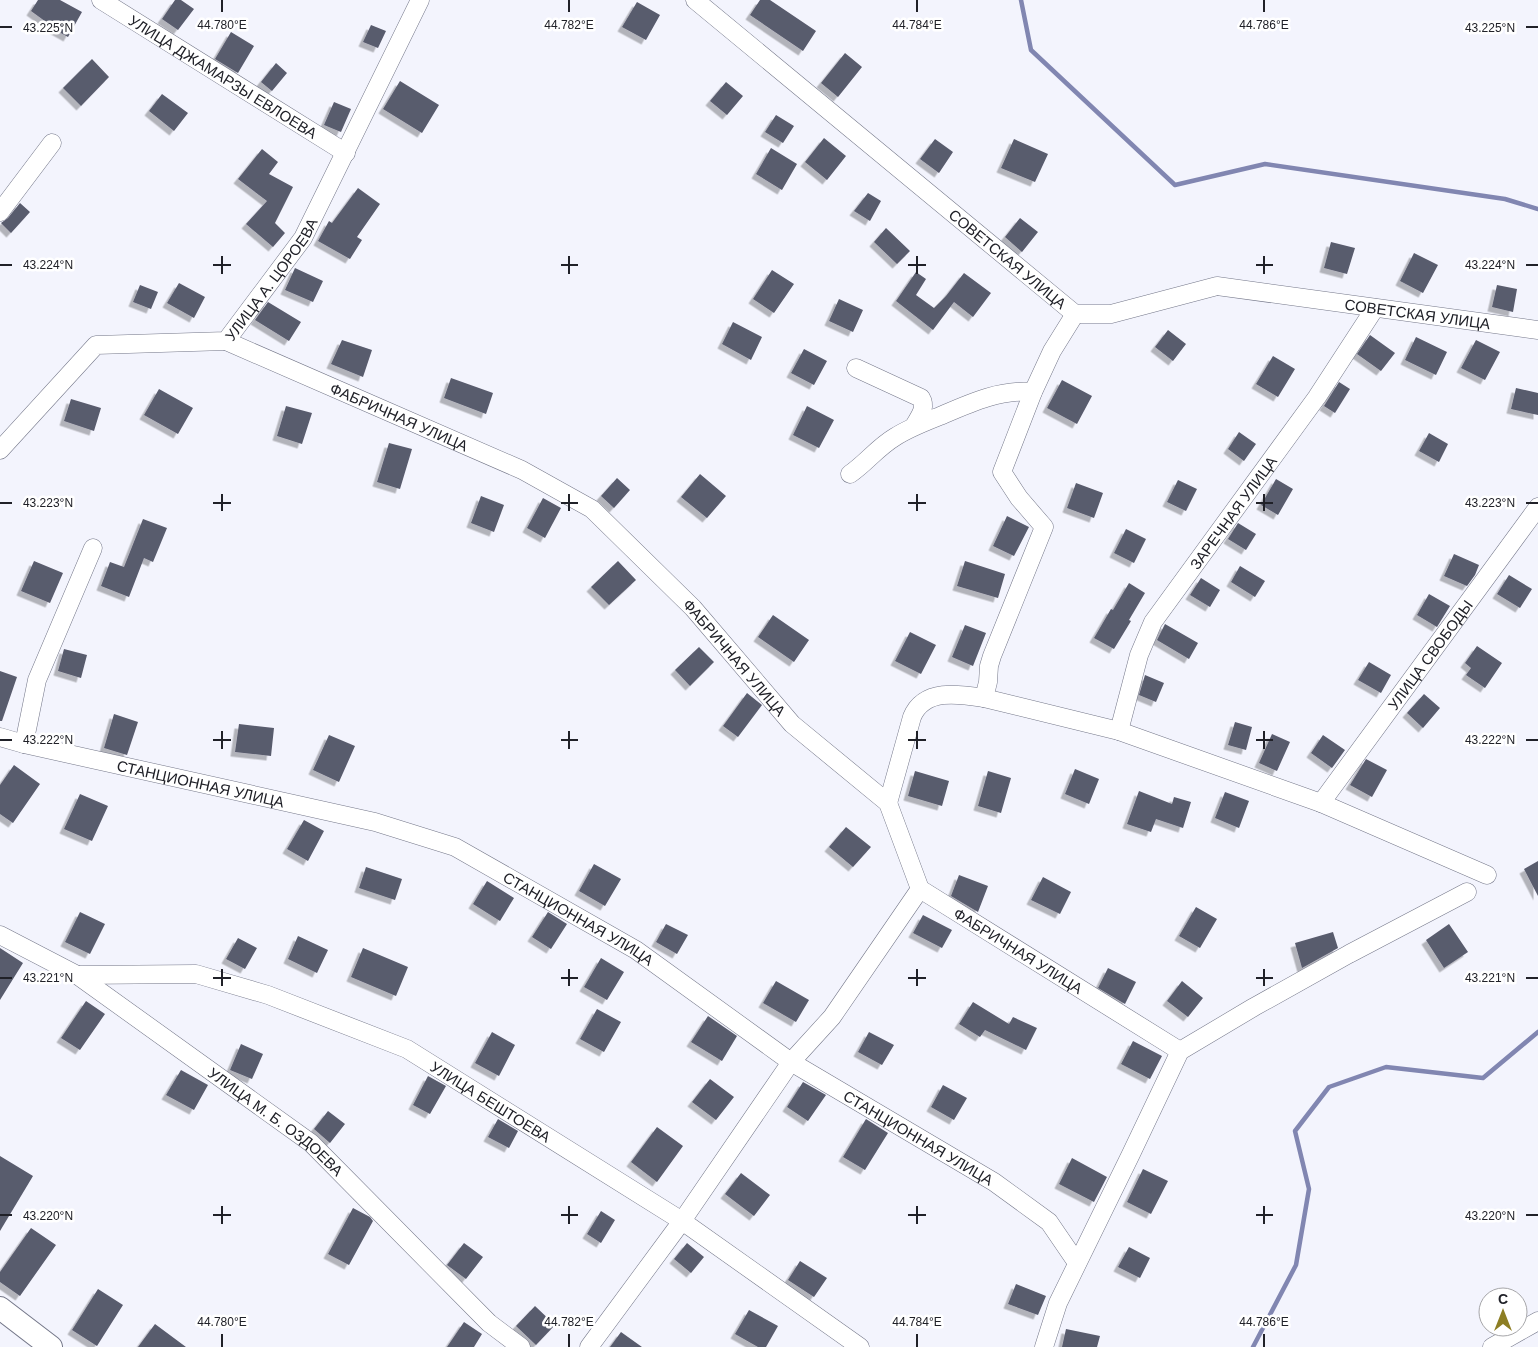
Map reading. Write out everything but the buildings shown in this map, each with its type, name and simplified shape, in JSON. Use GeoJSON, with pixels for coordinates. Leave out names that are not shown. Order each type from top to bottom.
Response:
{"type":"FeatureCollection","features":[{"type":"Feature","properties":{"kind":"main road"},"geometry":{"type":"LineString","coordinates":[[0,1308],[51,1347]]}},
{"type":"Feature","properties":{"kind":"street","name":"УЛИЦА ДЖАМАРЗЫ ЕВЛОЕВА"},"geometry":{"type":"LineString","coordinates":[[101,0],[346,153]]}},
{"type":"Feature","properties":{"kind":"street","name":"УЛИЦА А. ЦОРОЕВА"},"geometry":{"type":"LineString","coordinates":[[0,450],[96,345],[226,341],[303,238],[420,0]]}},
{"type":"Feature","properties":{"kind":"street","name":"СОВЕТСКАЯ УЛИЦА"},"geometry":{"type":"LineString","coordinates":[[695,0],[1075,314],[1111,314],[1217,286],[1538,330]]}},
{"type":"Feature","properties":{"kind":"street"},"geometry":{"type":"LineString","coordinates":[[0,212],[52,143]]}},
{"type":"Feature","properties":{"kind":"street","name":"ЗАРЕЧНАЯ УЛИЦА"},"geometry":{"type":"LineString","coordinates":[[1119,731],[1139,655],[1153,622],[1317,396],[1375,308]]}},
{"type":"Feature","properties":{"kind":"street"},"geometry":{"type":"LineString","coordinates":[[984,698],[990,661],[1044,527],[1019,498],[1002,472],[1033,392],[1052,351],[1075,314]]}},
{"type":"Feature","properties":{"kind":"street","name":"ФАБРИЧНАЯ УЛИЦА"},"geometry":{"type":"LineString","coordinates":[[226,341],[522,470],[592,509],[693,608],[792,724],[888,803]]}},
{"type":"Feature","properties":{"kind":"street"},"geometry":{"type":"LineString","coordinates":[[856,368],[921,398],[924,408],[914,426]]}},
{"type":"Feature","properties":{"kind":"street"},"geometry":{"type":"LineString","coordinates":[[850,474],[885,444],[914,426],[973,402],[999,394],[1023,391],[1033,392]]}},
{"type":"Feature","properties":{"kind":"street","name":"УЛИЦА СВОБОДЫ"},"geometry":{"type":"LineString","coordinates":[[1321,803],[1538,507]]}},
{"type":"Feature","properties":{"kind":"street"},"geometry":{"type":"LineString","coordinates":[[24,744],[37,680],[94,548]]}},
{"type":"Feature","properties":{"kind":"street"},"geometry":{"type":"LineString","coordinates":[[589,1347],[682,1221],[791,1062],[832,1017],[920,889],[888,803],[912,717],[918,705],[930,698],[944,695],[962,695],[984,698],[1119,731],[1321,803],[1487,876]]}},
{"type":"Feature","properties":{"kind":"street","name":"СТАНЦИОННАЯ УЛИЦА"},"geometry":{"type":"LineString","coordinates":[[0,737],[24,744],[375,822],[455,847],[636,950],[791,1062],[994,1182],[1049,1222],[1077,1263]]}},
{"type":"Feature","properties":{"kind":"street","name":"ФАБРИЧНАЯ УЛИЦА"},"geometry":{"type":"LineString","coordinates":[[920,889],[1180,1051]]}},
{"type":"Feature","properties":{"kind":"street"},"geometry":{"type":"LineString","coordinates":[[1044,1347],[1058,1303],[1180,1051],[1349,954],[1467,892]]}},
{"type":"Feature","properties":{"kind":"street","name":"УЛИЦА М. Б. ОЗДОЕВА"},"geometry":{"type":"LineString","coordinates":[[0,935],[77,975],[311,1144],[489,1323],[521,1347]]}},
{"type":"Feature","properties":{"kind":"street","name":"УЛИЦА БЕШТОЕВА"},"geometry":{"type":"LineString","coordinates":[[77,975],[196,974],[268,995],[406,1049],[682,1221],[860,1347]]}},
{"type":"Feature","properties":{"kind":"street"},"geometry":{"type":"LineString","coordinates":[[1492,1347],[1538,1321]]}},
{"type":"Feature","properties":{"kind":"waterway"},"geometry":{"type":"LineString","coordinates":[[1021,0],[1031,50],[1175,185],[1265,164],[1505,199],[1538,209]]}},
{"type":"Feature","properties":{"kind":"waterway"},"geometry":{"type":"LineString","coordinates":[[1253,1347],[1296,1265],[1309,1189],[1295,1131],[1329,1087],[1386,1067],[1483,1078],[1538,1032]]}}]}
